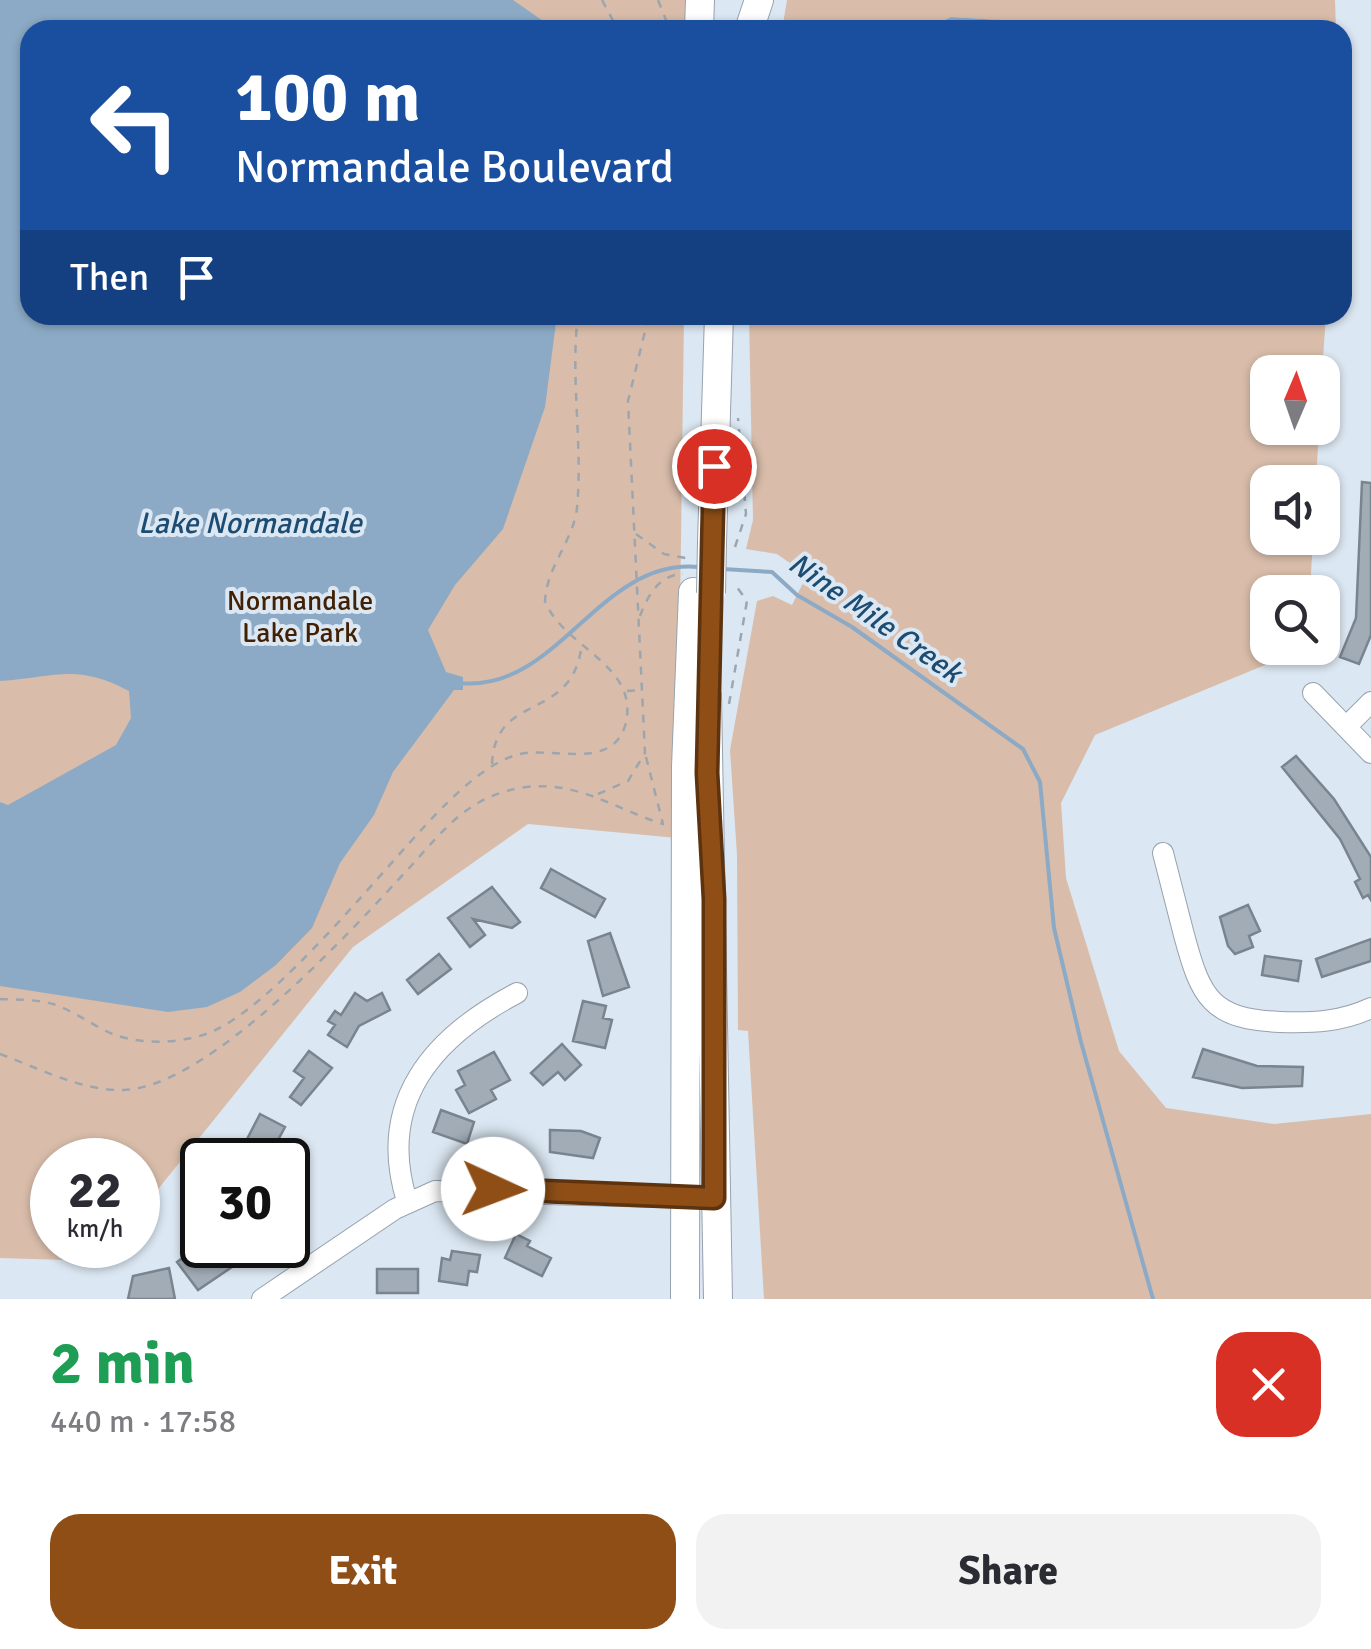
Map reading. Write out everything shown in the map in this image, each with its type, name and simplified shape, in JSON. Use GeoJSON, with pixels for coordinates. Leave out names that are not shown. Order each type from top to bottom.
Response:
{"type":"FeatureCollection","features":[{"type":"Feature","properties":{"kind":"main road"},"geometry":{"type":"LineString","coordinates":[[700,325],[708,593],[707,773],[714,899],[718,1299]]}},
{"type":"Feature","properties":{"kind":"main road"},"geometry":{"type":"LineString","coordinates":[[704,542],[719,325]]}},
{"type":"Feature","properties":{"kind":"main road"},"geometry":{"type":"LineString","coordinates":[[686,1299],[686,767],[708,593]]}},
{"type":"Feature","properties":{"kind":"street"},"geometry":{"type":"LineString","coordinates":[[1313,693],[1371,753]]}},
{"type":"Feature","properties":{"kind":"street"},"geometry":{"type":"LineString","coordinates":[[1347,726],[1371,702]]}},
{"type":"Feature","properties":{"kind":"street"},"geometry":{"type":"LineString","coordinates":[[1162,853],[1194,970],[1210,1002],[1240,1019],[1258,1021],[1328,1022],[1371,1008]]}},
{"type":"Feature","properties":{"kind":"street"},"geometry":{"type":"LineString","coordinates":[[407,1202],[397,1170],[399,1132],[419,1074],[462,1026],[517,993]]}},
{"type":"Feature","properties":{"kind":"street"},"geometry":{"type":"LineString","coordinates":[[262,1299],[407,1202],[456,1188],[714,1198]]}},
{"type":"Feature","properties":{"kind":"path"},"geometry":{"type":"LineString","coordinates":[[0,999],[48,1003],[80,1014],[110,1033],[161,1043],[205,1035],[238,1016],[302,958],[448,802],[492,764],[520,753],[591,754],[612,745],[624,727],[626,691],[608,667],[581,648],[544,601],[548,572],[574,527],[577,506],[582,436],[574,341],[576,325]]}},
{"type":"Feature","properties":{"kind":"path"},"geometry":{"type":"LineString","coordinates":[[0,1054],[98,1089],[127,1090],[182,1075],[228,1045],[281,995],[461,810],[525,788],[549,786],[597,794],[663,824],[645,754],[628,400],[647,325]]}},
{"type":"Feature","properties":{"kind":"path"},"geometry":{"type":"LineString","coordinates":[[708,593],[719,678]]}},
{"type":"Feature","properties":{"kind":"path"},"geometry":{"type":"LineString","coordinates":[[492,764],[512,717],[561,694],[575,674],[581,648]]}},
{"type":"Feature","properties":{"kind":"path"},"geometry":{"type":"LineString","coordinates":[[626,691],[643,690]]}},
{"type":"Feature","properties":{"kind":"path"},"geometry":{"type":"LineString","coordinates":[[597,794],[628,781],[645,754]]}},
{"type":"Feature","properties":{"kind":"green space","name":"Lake Normandale"},"geometry":{"type":"Polygon","coordinates":[[[0,0],[685,0],[685,20],[20,20],[20,325],[684,325],[677,838],[528,824],[353,947],[199,1138],[180,1138],[180,1162],[160,1187],[160,1138],[30,1138],[30,1259],[0,1258],[0,0]]]}},
{"type":"Feature","properties":{"kind":"green space"},"geometry":{"type":"Polygon","coordinates":[[[787,0],[1335,0],[1336,20],[951,17],[784,20],[787,0]]]}},
{"type":"Feature","properties":{"kind":"green space"},"geometry":{"type":"Polygon","coordinates":[[[749,325],[1325,325],[1323,355],[1250,355],[1250,445],[1318,445],[1317,465],[1250,465],[1250,555],[1312,555],[1311,575],[1250,575],[1250,665],[1265,665],[1095,735],[1061,803],[1066,878],[1119,1051],[1166,1108],[1274,1124],[1371,1114],[1371,1299],[764,1299],[748,1031],[738,1030],[737,855],[730,750],[757,601],[773,596],[792,605],[807,575],[777,554],[746,549],[753,520],[749,325]]]}},
{"type":"Feature","properties":{"kind":"water","name":"Lake Normandale"},"geometry":{"type":"Polygon","coordinates":[[[0,0],[513,0],[542,20],[20,20],[20,325],[556,325],[545,407],[503,529],[455,585],[428,630],[446,672],[463,677],[463,690],[454,690],[393,772],[374,815],[340,863],[312,928],[276,965],[240,992],[207,1007],[168,1012],[0,986],[0,802],[8,805],[116,745],[131,718],[129,691],[94,677],[66,674],[0,681],[0,0]]]}},
{"type":"Feature","properties":{"kind":"water"},"geometry":{"type":"Polygon","coordinates":[[[951,17],[1000,20],[945,20],[951,17]]]}},
{"type":"Feature","properties":{"kind":"building"},"geometry":{"type":"Polygon","coordinates":[[[1362,482],[1371,483],[1371,635],[1359,664],[1340,657],[1356,618],[1362,482]]]}},
{"type":"Feature","properties":{"kind":"building"},"geometry":{"type":"Polygon","coordinates":[[[1296,756],[1334,799],[1371,857],[1371,900],[1368,895],[1363,898],[1355,882],[1360,879],[1340,839],[1282,767],[1296,756]]]}},
{"type":"Feature","properties":{"kind":"building"},"geometry":{"type":"Polygon","coordinates":[[[551,869],[605,899],[595,917],[541,888],[551,869]]]}},
{"type":"Feature","properties":{"kind":"building"},"geometry":{"type":"Polygon","coordinates":[[[492,887],[520,922],[512,928],[473,919],[485,935],[470,947],[448,918],[492,887]]]}},
{"type":"Feature","properties":{"kind":"building"},"geometry":{"type":"Polygon","coordinates":[[[1248,905],[1260,931],[1249,936],[1253,947],[1235,954],[1228,946],[1220,917],[1248,905]]]}},
{"type":"Feature","properties":{"kind":"building"},"geometry":{"type":"Polygon","coordinates":[[[610,933],[629,987],[603,996],[588,941],[610,933]]]}},
{"type":"Feature","properties":{"kind":"building"},"geometry":{"type":"Polygon","coordinates":[[[1371,939],[1371,961],[1322,977],[1316,959],[1371,939]]]}},
{"type":"Feature","properties":{"kind":"building"},"geometry":{"type":"Polygon","coordinates":[[[439,954],[451,969],[418,994],[407,980],[439,954]]]}},
{"type":"Feature","properties":{"kind":"building"},"geometry":{"type":"Polygon","coordinates":[[[1265,956],[1301,961],[1298,981],[1262,975],[1265,956]]]}},
{"type":"Feature","properties":{"kind":"building"},"geometry":{"type":"Polygon","coordinates":[[[355,993],[367,1001],[382,993],[390,1010],[359,1026],[347,1047],[328,1035],[335,1025],[328,1021],[335,1011],[341,1015],[355,993]]]}},
{"type":"Feature","properties":{"kind":"building"},"geometry":{"type":"Polygon","coordinates":[[[583,1001],[606,1006],[603,1018],[612,1020],[605,1048],[573,1041],[583,1001]]]}},
{"type":"Feature","properties":{"kind":"building"},"geometry":{"type":"Polygon","coordinates":[[[562,1044],[581,1065],[565,1080],[558,1072],[543,1085],[531,1073],[562,1044]]]}},
{"type":"Feature","properties":{"kind":"building"},"geometry":{"type":"Polygon","coordinates":[[[1203,1049],[1257,1066],[1303,1067],[1302,1086],[1242,1088],[1193,1077],[1203,1049]]]}},
{"type":"Feature","properties":{"kind":"building"},"geometry":{"type":"Polygon","coordinates":[[[309,1051],[332,1068],[301,1105],[290,1097],[304,1078],[294,1071],[309,1051]]]}},
{"type":"Feature","properties":{"kind":"building"},"geometry":{"type":"Polygon","coordinates":[[[494,1052],[510,1080],[491,1090],[496,1099],[469,1113],[456,1090],[465,1085],[458,1071],[494,1052]]]}},
{"type":"Feature","properties":{"kind":"building"},"geometry":{"type":"Polygon","coordinates":[[[441,1110],[474,1122],[467,1144],[433,1132],[441,1110]]]}},
{"type":"Feature","properties":{"kind":"building"},"geometry":{"type":"Polygon","coordinates":[[[260,1114],[285,1127],[279,1138],[248,1138],[260,1114]]]}},
{"type":"Feature","properties":{"kind":"building"},"geometry":{"type":"Polygon","coordinates":[[[550,1130],[581,1131],[600,1138],[593,1158],[550,1152],[550,1130]]]}},
{"type":"Feature","properties":{"kind":"building"},"geometry":{"type":"Polygon","coordinates":[[[516,1234],[530,1241],[527,1246],[551,1258],[542,1276],[505,1258],[516,1234]]]}},
{"type":"Feature","properties":{"kind":"building"},"geometry":{"type":"Polygon","coordinates":[[[452,1251],[480,1255],[477,1272],[469,1271],[467,1285],[439,1281],[442,1258],[450,1260],[452,1251]]]}},
{"type":"Feature","properties":{"kind":"building"},"geometry":{"type":"Polygon","coordinates":[[[169,1268],[175,1299],[128,1299],[133,1276],[169,1268]]]}},
{"type":"Feature","properties":{"kind":"building"},"geometry":{"type":"Polygon","coordinates":[[[182,1268],[231,1268],[198,1290],[182,1268]]]}},
{"type":"Feature","properties":{"kind":"building"},"geometry":{"type":"Polygon","coordinates":[[[377,1269],[418,1269],[418,1293],[377,1293],[377,1269]]]}},
{"type":"Feature","properties":{"kind":"waterway","name":"Nine Mile Creek"},"geometry":{"type":"LineString","coordinates":[[460,683],[494,681],[525,668],[633,583],[663,570],[698,567]]}},
{"type":"Feature","properties":{"kind":"waterway","name":"Nine Mile Creek"},"geometry":{"type":"LineString","coordinates":[[723,569],[772,572],[797,595],[852,627],[1023,749],[1040,782],[1054,928],[1081,1042],[1153,1299]]}},
{"type":"Feature","properties":{"kind":"route"},"geometry":{"type":"LineString","coordinates":[[493,1189],[714,1198],[714,899],[707,773],[714,466]]}},
{"type":"Feature","properties":{"kind":"park label","name":"Normandale Lake Park"},"geometry":{"type":"Point","coordinates":[300,617]}}]}
